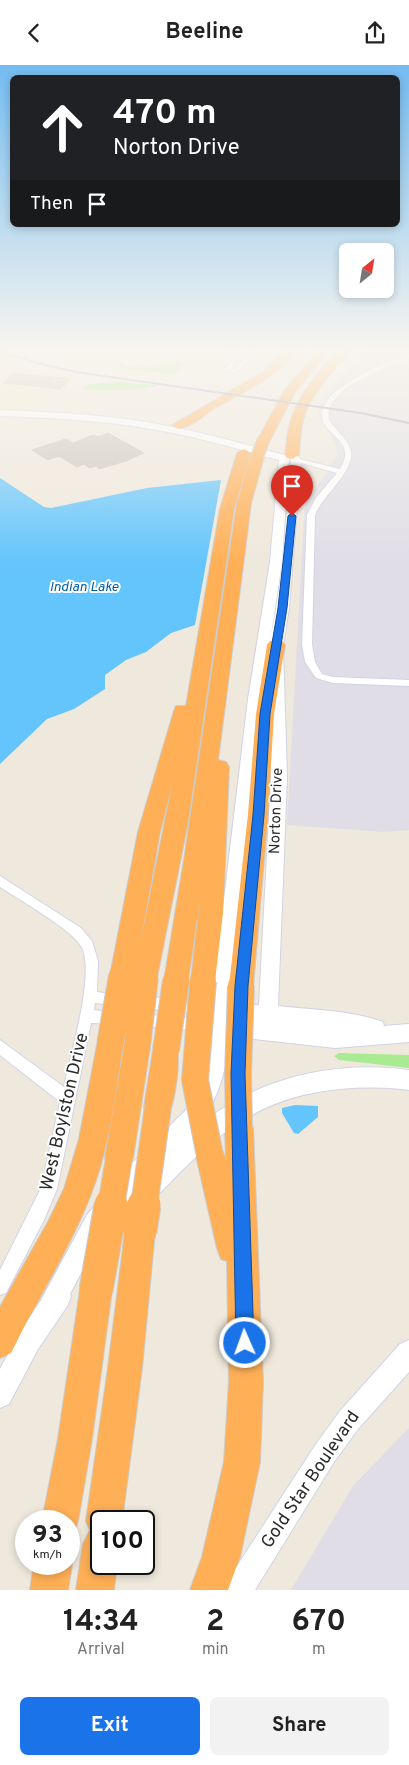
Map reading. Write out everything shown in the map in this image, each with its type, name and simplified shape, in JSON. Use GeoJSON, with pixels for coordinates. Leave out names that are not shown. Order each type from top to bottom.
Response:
{"type":"FeatureCollection","features":[{"type":"Feature","properties":{"kind":"highway"},"geometry":{"type":"LineString","coordinates":[[185,427],[192,421]]}},
{"type":"Feature","properties":{"kind":"highway"},"geometry":{"type":"LineString","coordinates":[[106,1510],[125,1368],[140,1231],[195,860],[212,658],[237,548],[253,447],[270,421]]}},
{"type":"Feature","properties":{"kind":"highway"},"geometry":{"type":"LineString","coordinates":[[291,457],[297,421]]}},
{"type":"Feature","properties":{"kind":"highway"},"geometry":{"type":"LineString","coordinates":[[208,1590],[221,1557],[242,1462],[246,1383],[238,1074],[241,986],[258,815],[265,714],[276,645]]}},
{"type":"Feature","properties":{"kind":"highway"},"geometry":{"type":"LineString","coordinates":[[62,1510],[119,1158],[123,1046],[134,977],[149,832],[181,715],[212,658]]}},
{"type":"Feature","properties":{"kind":"highway"},"geometry":{"type":"LineString","coordinates":[[212,658],[222,711],[213,883],[196,1050],[195,1080],[209,1151],[228,1225],[239,1301],[246,1383]]}},
{"type":"Feature","properties":{"kind":"highway"},"geometry":{"type":"LineString","coordinates":[[0,1341],[58,1234],[82,1181],[95,1127],[123,1046]]}},
{"type":"Feature","properties":{"kind":"highway"},"geometry":{"type":"LineString","coordinates":[[49,1590],[51,1575]]}},
{"type":"Feature","properties":{"kind":"highway"},"geometry":{"type":"LineString","coordinates":[[95,1590],[97,1575]]}},
{"type":"Feature","properties":{"kind":"main road"},"geometry":{"type":"LineString","coordinates":[[127,421],[185,427]]}},
{"type":"Feature","properties":{"kind":"main road"},"geometry":{"type":"LineString","coordinates":[[149,421],[185,427],[291,457]]}},
{"type":"Feature","properties":{"kind":"main road","name":"Norton Drive"},"geometry":{"type":"LineString","coordinates":[[268,1024],[279,778],[276,645],[283,608],[290,543],[291,457]]}},
{"type":"Feature","properties":{"kind":"main road","name":"Norton Drive"},"geometry":{"type":"LineString","coordinates":[[52,1303],[95,1223],[129,1182],[192,1118],[200,1107],[216,1070],[219,1018],[255,699],[291,457]]}},
{"type":"Feature","properties":{"kind":"main road","name":"West Boylston Drive"},"geometry":{"type":"LineString","coordinates":[[219,1018],[268,1024],[335,1039],[402,1033]]}},
{"type":"Feature","properties":{"kind":"main road"},"geometry":{"type":"LineString","coordinates":[[0,1395],[52,1303],[102,1238],[180,1156],[214,1126],[258,1098],[298,1084],[318,1080],[403,1081]]}},
{"type":"Feature","properties":{"kind":"main road","name":"Gold Star Boulevard"},"geometry":{"type":"LineString","coordinates":[[238,1590],[302,1487],[349,1420],[409,1353]]}},
{"type":"Feature","properties":{"kind":"street"},"geometry":{"type":"LineString","coordinates":[[327,421],[342,438],[348,449],[348,459],[343,469],[316,503],[311,515],[307,645],[309,659],[312,668],[319,676],[330,679],[409,683]]}},
{"type":"Feature","properties":{"kind":"street"},"geometry":{"type":"LineString","coordinates":[[291,457],[343,469]]}},
{"type":"Feature","properties":{"kind":"street"},"geometry":{"type":"LineString","coordinates":[[0,881],[73,928],[88,945],[93,971],[90,997]]}},
{"type":"Feature","properties":{"kind":"street","name":"West Boylston Drive"},"geometry":{"type":"LineString","coordinates":[[1,1281],[38,1215],[48,1189],[90,997],[219,1018]]}},
{"type":"Feature","properties":{"kind":"street","name":"West Boylston Drive"},"geometry":{"type":"LineString","coordinates":[[86,1016],[219,1018]]}},
{"type":"Feature","properties":{"kind":"street"},"geometry":{"type":"LineString","coordinates":[[0,1047],[68,1099]]}},
{"type":"Feature","properties":{"kind":"shaded area"},"geometry":{"type":"Polygon","coordinates":[[[322,421],[409,421],[409,830],[383,832],[287,825],[305,501],[326,474],[337,455],[335,444],[322,421]]]}},
{"type":"Feature","properties":{"kind":"shaded area"},"geometry":{"type":"Polygon","coordinates":[[[409,1428],[409,1590],[291,1590],[353,1486],[409,1428]]]}},
{"type":"Feature","properties":{"kind":"green space"},"geometry":{"type":"Polygon","coordinates":[[[339,1053],[409,1055],[409,1068],[339,1060],[334,1056],[339,1053]]]}},
{"type":"Feature","properties":{"kind":"water","name":"Indian Lake"},"geometry":{"type":"Polygon","coordinates":[[[0,478],[44,507],[51,508],[147,488],[221,480],[195,625],[171,633],[146,652],[126,660],[105,675],[105,689],[74,709],[47,719],[0,764],[0,478]]]}},
{"type":"Feature","properties":{"kind":"water"},"geometry":{"type":"Polygon","coordinates":[[[295,1105],[318,1106],[318,1117],[298,1134],[294,1133],[282,1113],[282,1108],[295,1105]]]}},
{"type":"Feature","properties":{"kind":"building"},"geometry":{"type":"Polygon","coordinates":[[[108,433],[144,453],[126,461],[99,469],[97,466],[90,468],[84,464],[77,467],[59,456],[48,460],[32,450],[66,439],[73,443],[93,435],[98,437],[108,433]]]}},
{"type":"Feature","properties":{"kind":"railway"},"geometry":{"type":"LineString","coordinates":[[400,421],[409,423]]}},
{"type":"Feature","properties":{"kind":"route"},"geometry":{"type":"LineString","coordinates":[[245,1343],[238,1074],[241,986],[258,815],[265,714],[283,608],[292,516]]}}]}
